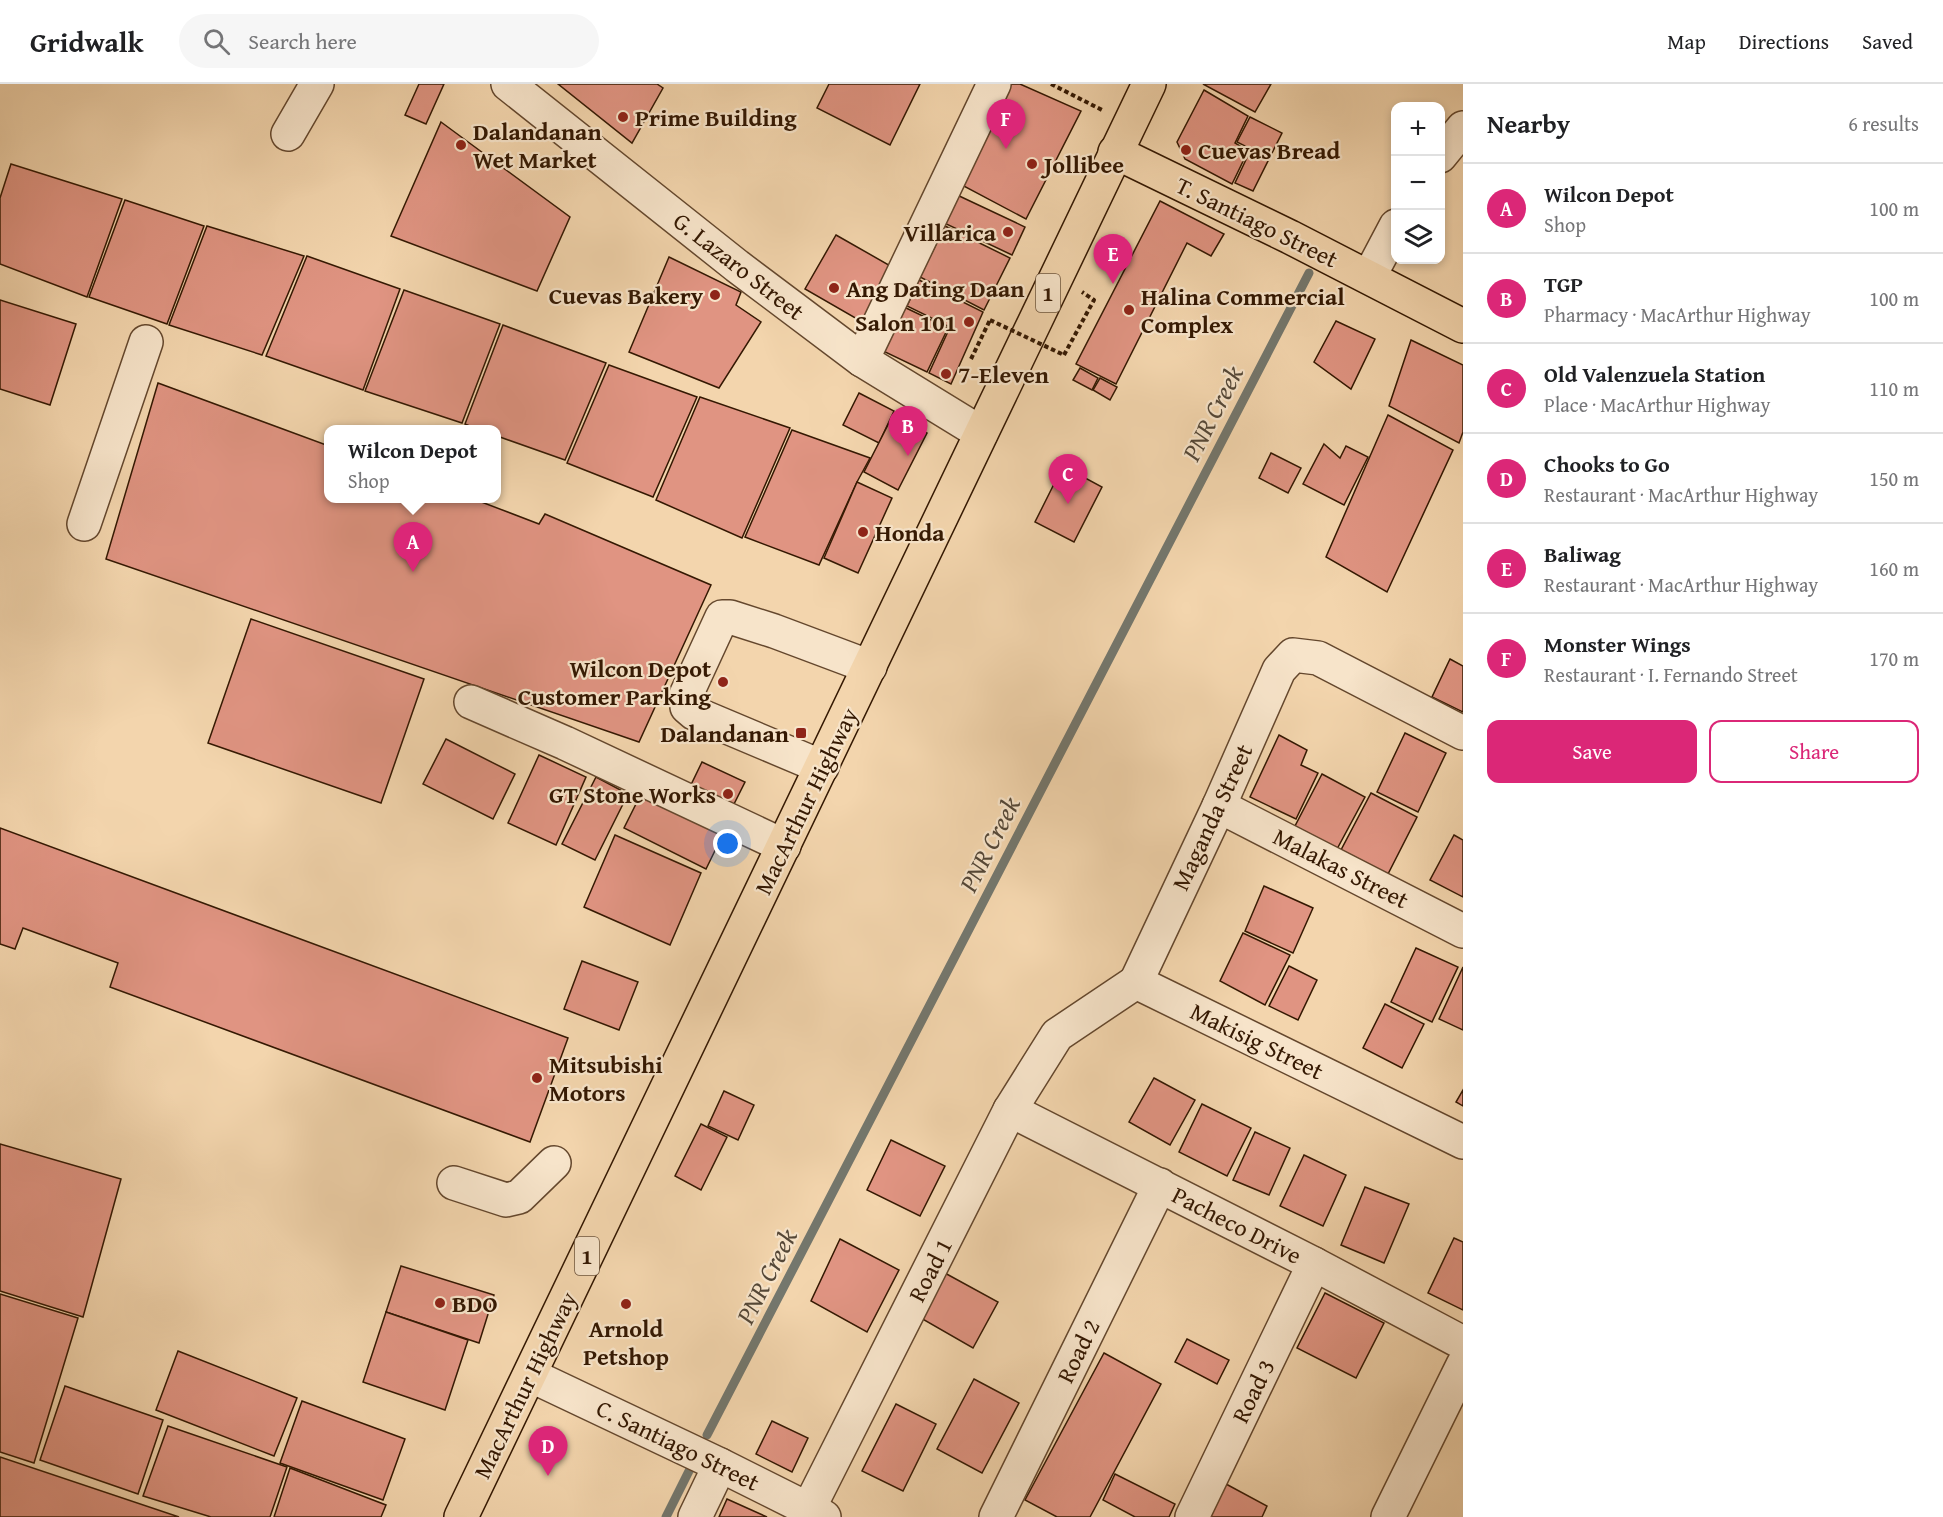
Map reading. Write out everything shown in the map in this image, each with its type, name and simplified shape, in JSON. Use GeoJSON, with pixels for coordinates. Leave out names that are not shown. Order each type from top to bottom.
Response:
{"type":"FeatureCollection","features":[{"type":"Feature","properties":{"kind":"main road","name":"MacArthur Highway"},"geometry":{"type":"LineString","coordinates":[[461,1517],[1149,84]]}},
{"type":"Feature","properties":{"kind":"main road","name":"T. Santiago Street"},"geometry":{"type":"LineString","coordinates":[[1115,152],[1463,326]]}},
{"type":"Feature","properties":{"kind":"street"},"geometry":{"type":"LineString","coordinates":[[288,134],[317,84]]}},
{"type":"Feature","properties":{"kind":"street","name":"G. Lazaro Street"},"geometry":{"type":"LineString","coordinates":[[508,84],[737,266],[862,360],[981,433]]}},
{"type":"Feature","properties":{"kind":"street"},"geometry":{"type":"LineString","coordinates":[[862,360],[994,84]]}},
{"type":"Feature","properties":{"kind":"street"},"geometry":{"type":"LineString","coordinates":[[1445,150],[1463,128]]}},
{"type":"Feature","properties":{"kind":"street"},"geometry":{"type":"LineString","coordinates":[[1369,277],[1391,234]]}},
{"type":"Feature","properties":{"kind":"street"},"geometry":{"type":"LineString","coordinates":[[84,524],[146,342]]}},
{"type":"Feature","properties":{"kind":"street"},"geometry":{"type":"LineString","coordinates":[[822,767],[694,713],[687,707],[686,695],[722,617],[730,617],[870,667]]}},
{"type":"Feature","properties":{"kind":"street","name":"Maganda Street"},"geometry":{"type":"LineString","coordinates":[[1136,981],[1219,806],[1279,670],[1293,655],[1318,658],[1463,733]]}},
{"type":"Feature","properties":{"kind":"street"},"geometry":{"type":"LineString","coordinates":[[471,702],[565,743],[784,846]]}},
{"type":"Feature","properties":{"kind":"street","name":"Malakas Street"},"geometry":{"type":"LineString","coordinates":[[1219,806],[1463,931]]}},
{"type":"Feature","properties":{"kind":"street","name":"Road 1"},"geometry":{"type":"LineString","coordinates":[[817,1513],[1010,1110],[1057,1035],[1136,981]]}},
{"type":"Feature","properties":{"kind":"street","name":"Makisig Street"},"geometry":{"type":"LineString","coordinates":[[1136,981],[1463,1142]]}},
{"type":"Feature","properties":{"kind":"street","name":"Pacheco Drive"},"geometry":{"type":"LineString","coordinates":[[1010,1110],[1314,1264],[1463,1343]]}},
{"type":"Feature","properties":{"kind":"street"},"geometry":{"type":"LineString","coordinates":[[454,1183],[506,1200],[519,1197],[554,1163]]}},
{"type":"Feature","properties":{"kind":"street","name":"Road 2"},"geometry":{"type":"LineString","coordinates":[[996,1517],[1160,1185]]}},
{"type":"Feature","properties":{"kind":"street","name":"Road 3"},"geometry":{"type":"LineString","coordinates":[[1192,1517],[1314,1264]]}},
{"type":"Feature","properties":{"kind":"street"},"geometry":{"type":"LineString","coordinates":[[1388,1517],[1463,1365]]}},
{"type":"Feature","properties":{"kind":"street","name":"C. Santiago Street"},"geometry":{"type":"LineString","coordinates":[[530,1375],[817,1513]]}},
{"type":"Feature","properties":{"kind":"street"},"geometry":{"type":"LineString","coordinates":[[695,1517],[720,1465]]}},
{"type":"Feature","properties":{"kind":"path"},"geometry":{"type":"LineString","coordinates":[[1051,84],[1130,124]]}},
{"type":"Feature","properties":{"kind":"path"},"geometry":{"type":"LineString","coordinates":[[971,359],[990,320],[1064,355],[1094,300]]}},
{"type":"Feature","properties":{"kind":"building"},"geometry":{"type":"Polygon","coordinates":[[[419,84],[444,84],[426,124],[405,115],[419,84]]]}},
{"type":"Feature","properties":{"kind":"building","name":"Prime Building"},"geometry":{"type":"Polygon","coordinates":[[[558,84],[657,84],[663,88],[632,143],[558,84]]]}},
{"type":"Feature","properties":{"kind":"building"},"geometry":{"type":"Polygon","coordinates":[[[829,84],[920,84],[890,145],[817,108],[829,84]]]}},
{"type":"Feature","properties":{"kind":"building"},"geometry":{"type":"Polygon","coordinates":[[[1008,84],[1020,84],[1081,111],[1026,219],[958,183],[1008,84]]]}},
{"type":"Feature","properties":{"kind":"building"},"geometry":{"type":"Polygon","coordinates":[[[1203,84],[1271,84],[1255,112],[1203,84]]]}},
{"type":"Feature","properties":{"kind":"building"},"geometry":{"type":"Polygon","coordinates":[[[1204,90],[1248,116],[1235,143],[1248,151],[1232,184],[1185,159],[1177,142],[1204,90]]]}},
{"type":"Feature","properties":{"kind":"building"},"geometry":{"type":"Polygon","coordinates":[[[1250,117],[1282,133],[1253,191],[1235,183],[1251,149],[1237,142],[1250,117]]]}},
{"type":"Feature","properties":{"kind":"building"},"geometry":{"type":"Polygon","coordinates":[[[441,122],[570,217],[537,291],[391,236],[441,122]]]}},
{"type":"Feature","properties":{"kind":"building"},"geometry":{"type":"Polygon","coordinates":[[[11,164],[122,199],[87,297],[0,264],[0,198],[11,164]]]}},
{"type":"Feature","properties":{"kind":"building"},"geometry":{"type":"Polygon","coordinates":[[[955,194],[1025,227],[1012,255],[942,222],[955,194]]]}},
{"type":"Feature","properties":{"kind":"building"},"geometry":{"type":"Polygon","coordinates":[[[125,200],[204,226],[167,324],[89,297],[125,200]]]}},
{"type":"Feature","properties":{"kind":"building","name":"Halina Commercial Complex"},"geometry":{"type":"Polygon","coordinates":[[[1160,201],[1224,234],[1211,256],[1187,243],[1116,384],[1076,364],[1160,201]]]}},
{"type":"Feature","properties":{"kind":"building"},"geometry":{"type":"Polygon","coordinates":[[[207,226],[304,256],[262,355],[169,325],[207,226]]]}},
{"type":"Feature","properties":{"kind":"building"},"geometry":{"type":"Polygon","coordinates":[[[945,226],[1010,258],[984,310],[920,277],[945,226]]]}},
{"type":"Feature","properties":{"kind":"building"},"geometry":{"type":"Polygon","coordinates":[[[836,235],[894,268],[864,323],[805,289],[836,235]]]}},
{"type":"Feature","properties":{"kind":"building"},"geometry":{"type":"Polygon","coordinates":[[[307,256],[400,289],[363,390],[266,356],[307,256]]]}},
{"type":"Feature","properties":{"kind":"building"},"geometry":{"type":"Polygon","coordinates":[[[669,257],[741,292],[736,305],[761,322],[719,388],[629,352],[669,257]]]}},
{"type":"Feature","properties":{"kind":"building"},"geometry":{"type":"Polygon","coordinates":[[[919,280],[983,312],[951,384],[929,373],[950,327],[907,306],[919,280]]]}},
{"type":"Feature","properties":{"kind":"building"},"geometry":{"type":"Polygon","coordinates":[[[404,290],[500,324],[462,423],[365,391],[404,290]]]}},
{"type":"Feature","properties":{"kind":"building"},"geometry":{"type":"Polygon","coordinates":[[[0,300],[76,324],[50,405],[0,389],[0,300]]]}},
{"type":"Feature","properties":{"kind":"building"},"geometry":{"type":"Polygon","coordinates":[[[904,307],[948,328],[927,372],[883,351],[904,307]]]}},
{"type":"Feature","properties":{"kind":"building"},"geometry":{"type":"Polygon","coordinates":[[[1336,321],[1375,339],[1351,389],[1314,362],[1336,321]]]}},
{"type":"Feature","properties":{"kind":"building"},"geometry":{"type":"Polygon","coordinates":[[[503,325],[606,363],[565,460],[501,437],[501,425],[465,424],[503,325]]]}},
{"type":"Feature","properties":{"kind":"building"},"geometry":{"type":"Polygon","coordinates":[[[1411,340],[1463,365],[1463,432],[1459,443],[1389,406],[1411,340]]]}},
{"type":"Feature","properties":{"kind":"building"},"geometry":{"type":"Polygon","coordinates":[[[609,365],[697,397],[653,497],[567,463],[609,365]]]}},
{"type":"Feature","properties":{"kind":"building"},"geometry":{"type":"Polygon","coordinates":[[[1080,368],[1098,378],[1092,390],[1073,380],[1080,368]]]}},
{"type":"Feature","properties":{"kind":"building"},"geometry":{"type":"Polygon","coordinates":[[[1100,378],[1117,387],[1110,400],[1093,390],[1100,378]]]}},
{"type":"Feature","properties":{"kind":"building"},"geometry":{"type":"Polygon","coordinates":[[[158,383],[324,444],[324,503],[484,503],[539,524],[545,514],[711,585],[639,742],[106,559],[158,383]]]}},
{"type":"Feature","properties":{"kind":"building"},"geometry":{"type":"Polygon","coordinates":[[[859,393],[894,411],[879,443],[843,425],[859,393]]]}},
{"type":"Feature","properties":{"kind":"building"},"geometry":{"type":"Polygon","coordinates":[[[700,397],[790,428],[742,538],[656,500],[700,397]]]}},
{"type":"Feature","properties":{"kind":"building"},"geometry":{"type":"Polygon","coordinates":[[[893,415],[927,433],[898,490],[864,472],[893,415]]]}},
{"type":"Feature","properties":{"kind":"building"},"geometry":{"type":"Polygon","coordinates":[[[1388,415],[1453,450],[1387,592],[1326,557],[1388,415]]]}},
{"type":"Feature","properties":{"kind":"building"},"geometry":{"type":"Polygon","coordinates":[[[792,430],[870,458],[819,565],[745,537],[792,430]]]}},
{"type":"Feature","properties":{"kind":"building"},"geometry":{"type":"Polygon","coordinates":[[[1324,444],[1340,458],[1346,446],[1368,457],[1344,505],[1303,484],[1324,444]]]}},
{"type":"Feature","properties":{"kind":"building"},"geometry":{"type":"Polygon","coordinates":[[[1271,453],[1301,468],[1288,493],[1259,478],[1271,453]]]}},
{"type":"Feature","properties":{"kind":"building"},"geometry":{"type":"Polygon","coordinates":[[[1063,466],[1102,487],[1074,542],[1035,522],[1063,466]]]}},
{"type":"Feature","properties":{"kind":"building"},"geometry":{"type":"Polygon","coordinates":[[[857,482],[892,498],[858,573],[824,558],[857,482]]]}},
{"type":"Feature","properties":{"kind":"building"},"geometry":{"type":"Polygon","coordinates":[[[251,619],[424,679],[381,803],[208,743],[251,619]]]}},
{"type":"Feature","properties":{"kind":"building"},"geometry":{"type":"Polygon","coordinates":[[[1450,659],[1463,666],[1463,712],[1432,697],[1450,659]]]}},
{"type":"Feature","properties":{"kind":"building"},"geometry":{"type":"Polygon","coordinates":[[[1405,733],[1446,753],[1418,812],[1377,792],[1405,733]]]}},
{"type":"Feature","properties":{"kind":"building"},"geometry":{"type":"Polygon","coordinates":[[[1279,735],[1307,750],[1301,765],[1318,773],[1296,819],[1250,797],[1279,735]]]}},
{"type":"Feature","properties":{"kind":"building"},"geometry":{"type":"Polygon","coordinates":[[[446,739],[515,774],[493,819],[423,784],[446,739]]]}},
{"type":"Feature","properties":{"kind":"building"},"geometry":{"type":"Polygon","coordinates":[[[539,755],[586,777],[556,845],[508,823],[539,755]]]}},
{"type":"Feature","properties":{"kind":"building"},"geometry":{"type":"Polygon","coordinates":[[[702,762],[745,782],[730,812],[688,791],[702,762]]]}},
{"type":"Feature","properties":{"kind":"building"},"geometry":{"type":"Polygon","coordinates":[[[1322,774],[1365,797],[1337,849],[1295,826],[1322,774]]]}},
{"type":"Feature","properties":{"kind":"building"},"geometry":{"type":"Polygon","coordinates":[[[596,777],[628,794],[595,860],[562,844],[596,777]]]}},
{"type":"Feature","properties":{"kind":"building"},"geometry":{"type":"Polygon","coordinates":[[[644,788],[726,828],[706,869],[624,828],[644,788]]]}},
{"type":"Feature","properties":{"kind":"building"},"geometry":{"type":"Polygon","coordinates":[[[1371,793],[1417,817],[1388,874],[1341,850],[1371,793]]]}},
{"type":"Feature","properties":{"kind":"building"},"geometry":{"type":"Polygon","coordinates":[[[0,828],[568,1038],[530,1142],[110,987],[118,963],[23,928],[15,949],[0,944],[0,828]]]}},
{"type":"Feature","properties":{"kind":"building"},"geometry":{"type":"Polygon","coordinates":[[[615,835],[701,873],[670,945],[584,907],[615,835]]]}},
{"type":"Feature","properties":{"kind":"building"},"geometry":{"type":"Polygon","coordinates":[[[1454,835],[1463,840],[1463,897],[1430,880],[1454,835]]]}},
{"type":"Feature","properties":{"kind":"building"},"geometry":{"type":"Polygon","coordinates":[[[1264,886],[1313,908],[1293,953],[1245,931],[1264,886]]]}},
{"type":"Feature","properties":{"kind":"building"},"geometry":{"type":"Polygon","coordinates":[[[1243,933],[1290,955],[1265,1005],[1220,981],[1243,933]]]}},
{"type":"Feature","properties":{"kind":"building"},"geometry":{"type":"Polygon","coordinates":[[[1416,948],[1458,967],[1432,1022],[1391,1002],[1416,948]]]}},
{"type":"Feature","properties":{"kind":"building"},"geometry":{"type":"Polygon","coordinates":[[[582,961],[638,982],[619,1030],[564,1009],[582,961]]]}},
{"type":"Feature","properties":{"kind":"building"},"geometry":{"type":"Polygon","coordinates":[[[1289,966],[1317,980],[1298,1020],[1269,1006],[1289,966]]]}},
{"type":"Feature","properties":{"kind":"building"},"geometry":{"type":"Polygon","coordinates":[[[1463,967],[1463,1030],[1439,1019],[1463,967]]]}},
{"type":"Feature","properties":{"kind":"building"},"geometry":{"type":"Polygon","coordinates":[[[1385,1004],[1424,1024],[1402,1068],[1363,1048],[1385,1004]]]}},
{"type":"Feature","properties":{"kind":"building"},"geometry":{"type":"Polygon","coordinates":[[[1154,1078],[1195,1100],[1170,1145],[1129,1122],[1154,1078]]]}},
{"type":"Feature","properties":{"kind":"building"},"geometry":{"type":"Polygon","coordinates":[[[1463,1090],[1463,1106],[1456,1102],[1463,1090]]]}},
{"type":"Feature","properties":{"kind":"building"},"geometry":{"type":"Polygon","coordinates":[[[724,1091],[754,1105],[738,1140],[708,1126],[724,1091]]]}},
{"type":"Feature","properties":{"kind":"building"},"geometry":{"type":"Polygon","coordinates":[[[1202,1104],[1251,1128],[1227,1176],[1179,1152],[1202,1104]]]}},
{"type":"Feature","properties":{"kind":"building"},"geometry":{"type":"Polygon","coordinates":[[[701,1124],[727,1137],[701,1190],[675,1176],[701,1124]]]}},
{"type":"Feature","properties":{"kind":"building"},"geometry":{"type":"Polygon","coordinates":[[[1255,1132],[1290,1148],[1269,1195],[1233,1180],[1255,1132]]]}},
{"type":"Feature","properties":{"kind":"building"},"geometry":{"type":"Polygon","coordinates":[[[891,1140],[945,1166],[920,1216],[867,1190],[891,1140]]]}},
{"type":"Feature","properties":{"kind":"building"},"geometry":{"type":"Polygon","coordinates":[[[0,1144],[121,1179],[83,1317],[0,1291],[0,1144]]]}},
{"type":"Feature","properties":{"kind":"building"},"geometry":{"type":"Polygon","coordinates":[[[1304,1155],[1346,1175],[1323,1226],[1280,1206],[1304,1155]]]}},
{"type":"Feature","properties":{"kind":"building"},"geometry":{"type":"Polygon","coordinates":[[[1365,1187],[1409,1204],[1384,1263],[1341,1245],[1365,1187]]]}},
{"type":"Feature","properties":{"kind":"building"},"geometry":{"type":"Polygon","coordinates":[[[1454,1238],[1463,1242],[1463,1310],[1428,1293],[1454,1238]]]}},
{"type":"Feature","properties":{"kind":"building"},"geometry":{"type":"Polygon","coordinates":[[[840,1239],[899,1270],[867,1332],[811,1301],[840,1239]]]}},
{"type":"Feature","properties":{"kind":"building","name":"BDO"},"geometry":{"type":"Polygon","coordinates":[[[401,1266],[494,1295],[479,1343],[386,1312],[401,1266]]]}},
{"type":"Feature","properties":{"kind":"building"},"geometry":{"type":"Polygon","coordinates":[[[943,1272],[998,1302],[973,1348],[919,1317],[943,1272]]]}},
{"type":"Feature","properties":{"kind":"building"},"geometry":{"type":"Polygon","coordinates":[[[1325,1293],[1384,1323],[1356,1378],[1297,1348],[1325,1293]]]}},
{"type":"Feature","properties":{"kind":"building"},"geometry":{"type":"Polygon","coordinates":[[[0,1294],[78,1318],[34,1463],[0,1452],[0,1294]]]}},
{"type":"Feature","properties":{"kind":"building"},"geometry":{"type":"Polygon","coordinates":[[[386,1312],[468,1340],[445,1410],[363,1382],[386,1312]]]}},
{"type":"Feature","properties":{"kind":"building"},"geometry":{"type":"Polygon","coordinates":[[[1187,1339],[1229,1360],[1217,1384],[1175,1362],[1187,1339]]]}},
{"type":"Feature","properties":{"kind":"building"},"geometry":{"type":"Polygon","coordinates":[[[178,1351],[297,1398],[274,1456],[156,1410],[178,1351]]]}},
{"type":"Feature","properties":{"kind":"building"},"geometry":{"type":"Polygon","coordinates":[[[1104,1353],[1161,1384],[1090,1517],[1057,1517],[1025,1500],[1104,1353]]]}},
{"type":"Feature","properties":{"kind":"building"},"geometry":{"type":"Polygon","coordinates":[[[974,1379],[1019,1403],[982,1473],[937,1449],[974,1379]]]}},
{"type":"Feature","properties":{"kind":"building"},"geometry":{"type":"Polygon","coordinates":[[[65,1386],[163,1420],[138,1494],[40,1460],[65,1386]]]}},
{"type":"Feature","properties":{"kind":"building"},"geometry":{"type":"Polygon","coordinates":[[[302,1401],[405,1439],[383,1500],[280,1463],[302,1401]]]}},
{"type":"Feature","properties":{"kind":"building"},"geometry":{"type":"Polygon","coordinates":[[[896,1404],[936,1424],[903,1491],[862,1471],[896,1404]]]}},
{"type":"Feature","properties":{"kind":"building"},"geometry":{"type":"Polygon","coordinates":[[[772,1421],[808,1438],[792,1472],[756,1454],[772,1421]]]}},
{"type":"Feature","properties":{"kind":"building"},"geometry":{"type":"Polygon","coordinates":[[[168,1426],[287,1467],[270,1517],[211,1517],[143,1496],[168,1426]]]}},
{"type":"Feature","properties":{"kind":"building"},"geometry":{"type":"Polygon","coordinates":[[[0,1457],[179,1517],[0,1517],[0,1457]]]}},
{"type":"Feature","properties":{"kind":"building"},"geometry":{"type":"Polygon","coordinates":[[[290,1468],[386,1505],[381,1517],[274,1517],[290,1468]]]}},
{"type":"Feature","properties":{"kind":"building"},"geometry":{"type":"Polygon","coordinates":[[[1115,1474],[1175,1504],[1169,1517],[1135,1517],[1103,1500],[1115,1474]]]}},
{"type":"Feature","properties":{"kind":"building"},"geometry":{"type":"Polygon","coordinates":[[[1226,1484],[1267,1506],[1262,1517],[1209,1517],[1226,1484]]]}},
{"type":"Feature","properties":{"kind":"building"},"geometry":{"type":"Polygon","coordinates":[[[727,1499],[767,1517],[719,1517],[727,1499]]]}},
{"type":"Feature","properties":{"kind":"waterway","name":"PNR Creek"},"geometry":{"type":"LineString","coordinates":[[707,1435],[1309,273]]}},
{"type":"Feature","properties":{"kind":"waterway","name":"PNR Creek"},"geometry":{"type":"LineString","coordinates":[[666,1517],[691,1467]]}},
{"type":"Feature","properties":{"kind":"place","name":"Prime Building"},"geometry":{"type":"Point","coordinates":[623,117]}},
{"type":"Feature","properties":{"kind":"place","name":"Dalandanan Wet Market"},"geometry":{"type":"Point","coordinates":[461,145]}},
{"type":"Feature","properties":{"kind":"place","name":"Monster Wings"},"geometry":{"type":"Point","coordinates":[1006,149]}},
{"type":"Feature","properties":{"kind":"place","name":"Cuevas Bread"},"geometry":{"type":"Point","coordinates":[1186,150]}},
{"type":"Feature","properties":{"kind":"place","name":"Jollibee"},"geometry":{"type":"Point","coordinates":[1032,164]}},
{"type":"Feature","properties":{"kind":"place","name":"Villarica"},"geometry":{"type":"Point","coordinates":[1008,232]}},
{"type":"Feature","properties":{"kind":"place","name":"Baliwag"},"geometry":{"type":"Point","coordinates":[1113,284]}},
{"type":"Feature","properties":{"kind":"place","name":"Ang Dating Daan"},"geometry":{"type":"Point","coordinates":[834,288]}},
{"type":"Feature","properties":{"kind":"place","name":"Cuevas Bakery"},"geometry":{"type":"Point","coordinates":[715,295]}},
{"type":"Feature","properties":{"kind":"place","name":"Halina Commercial Complex"},"geometry":{"type":"Point","coordinates":[1129,310]}},
{"type":"Feature","properties":{"kind":"place","name":"Salon 101"},"geometry":{"type":"Point","coordinates":[969,322]}},
{"type":"Feature","properties":{"kind":"place","name":"7-Eleven"},"geometry":{"type":"Point","coordinates":[946,374]}},
{"type":"Feature","properties":{"kind":"place","name":"TGP"},"geometry":{"type":"Point","coordinates":[908,456]}},
{"type":"Feature","properties":{"kind":"place","name":"Old Valenzuela Station"},"geometry":{"type":"Point","coordinates":[1068,504]}},
{"type":"Feature","properties":{"kind":"place","name":"Honda"},"geometry":{"type":"Point","coordinates":[863,532]}},
{"type":"Feature","properties":{"kind":"place","name":"Wilcon Depot"},"geometry":{"type":"Point","coordinates":[413,572]}},
{"type":"Feature","properties":{"kind":"place","name":"Wilcon Depot Customer Parking"},"geometry":{"type":"Point","coordinates":[723,682]}},
{"type":"Feature","properties":{"kind":"place","name":"Dalandanan"},"geometry":{"type":"Point","coordinates":[801,733]}},
{"type":"Feature","properties":{"kind":"place","name":"GT Stone Works"},"geometry":{"type":"Point","coordinates":[728,794]}},
{"type":"Feature","properties":{"kind":"place","name":"Mitsubishi Motors"},"geometry":{"type":"Point","coordinates":[537,1078]}},
{"type":"Feature","properties":{"kind":"place","name":"BDO"},"geometry":{"type":"Point","coordinates":[440,1303]}},
{"type":"Feature","properties":{"kind":"place","name":"Arnold Petshop"},"geometry":{"type":"Point","coordinates":[626,1304]}},
{"type":"Feature","properties":{"kind":"place","name":"Chooks to Go"},"geometry":{"type":"Point","coordinates":[548,1476]}}]}
